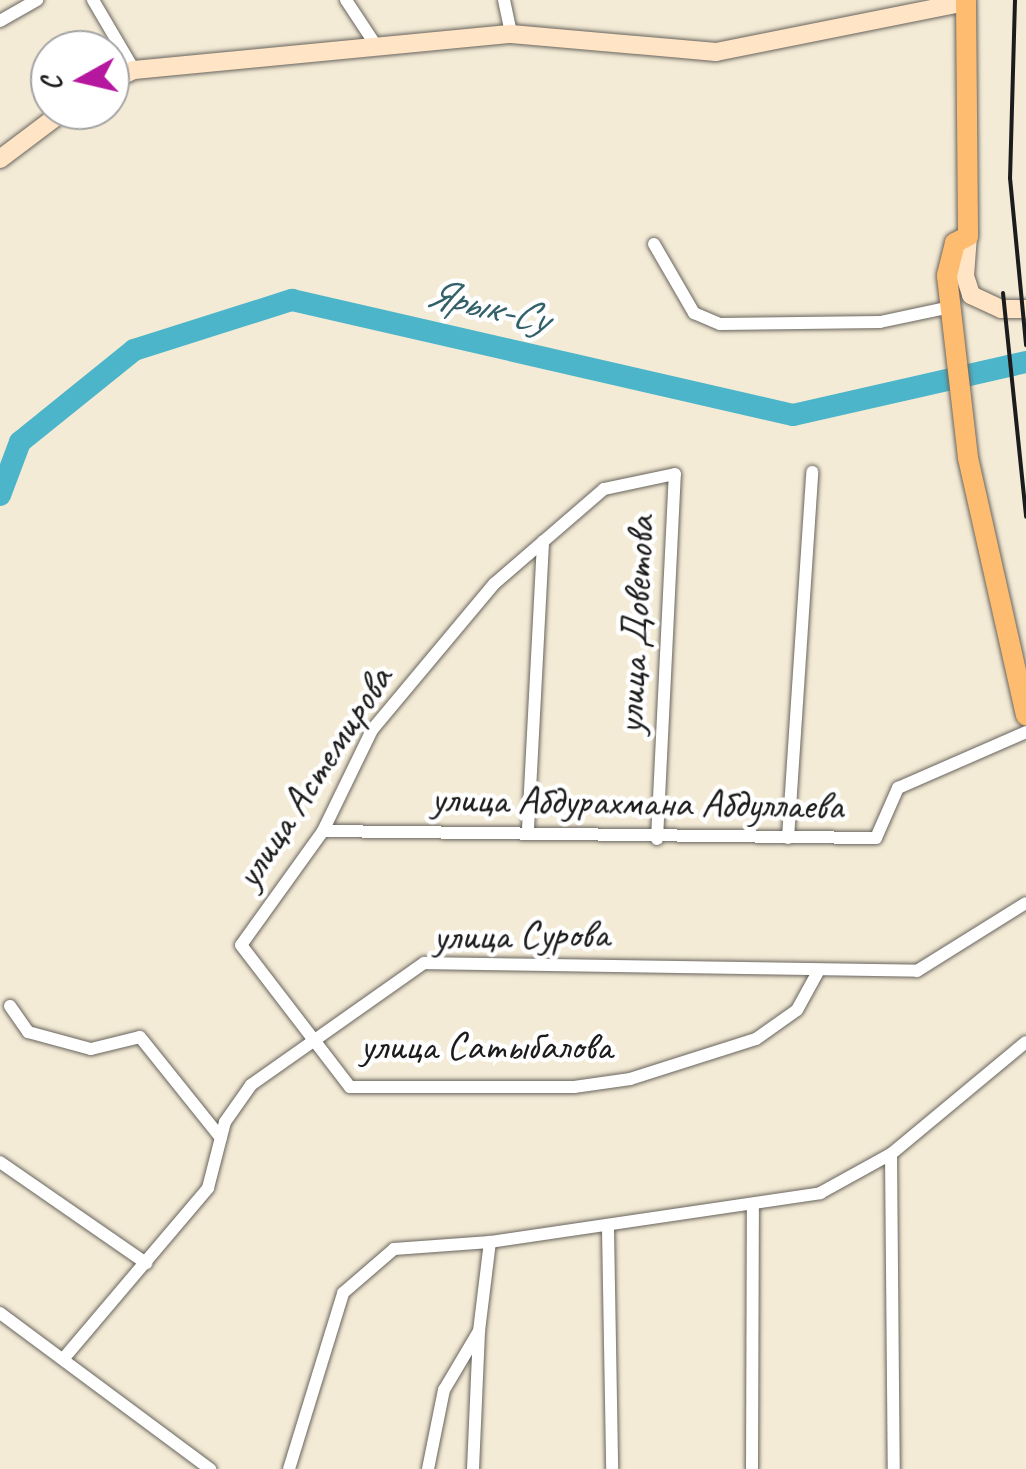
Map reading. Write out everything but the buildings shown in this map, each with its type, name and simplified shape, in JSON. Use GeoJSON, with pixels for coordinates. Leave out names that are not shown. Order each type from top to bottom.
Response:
{"type":"FeatureCollection","features":[{"type":"Feature","properties":{"kind":"main road"},"geometry":{"type":"LineString","coordinates":[[966,1],[968,236],[954,243],[947,276],[968,458],[1026,716]]}},
{"type":"Feature","properties":{"kind":"street"},"geometry":{"type":"LineString","coordinates":[[0,20],[37,0]]}},
{"type":"Feature","properties":{"kind":"street"},"geometry":{"type":"LineString","coordinates":[[94,0],[134,70]]}},
{"type":"Feature","properties":{"kind":"street"},"geometry":{"type":"LineString","coordinates":[[346,0],[375,44]]}},
{"type":"Feature","properties":{"kind":"street"},"geometry":{"type":"LineString","coordinates":[[504,0],[510,34]]}},
{"type":"Feature","properties":{"kind":"street"},"geometry":{"type":"LineString","coordinates":[[130,72],[375,44],[510,34],[578,35],[716,52],[966,1]]}},
{"type":"Feature","properties":{"kind":"street"},"geometry":{"type":"LineString","coordinates":[[0,159],[38,130]]}},
{"type":"Feature","properties":{"kind":"street"},"geometry":{"type":"LineString","coordinates":[[968,236],[965,276],[971,296],[1001,309],[1026,309]]}},
{"type":"Feature","properties":{"kind":"street"},"geometry":{"type":"LineString","coordinates":[[654,244],[694,312],[720,324],[880,322],[950,307]]}},
{"type":"Feature","properties":{"kind":"street"},"geometry":{"type":"LineString","coordinates":[[788,838],[812,472]]}},
{"type":"Feature","properties":{"kind":"street","name":"улица Астемирова"},"geometry":{"type":"LineString","coordinates":[[241,944],[322,831],[372,730],[494,584],[604,489],[675,474]]}},
{"type":"Feature","properties":{"kind":"street","name":"улица Доветова"},"geometry":{"type":"LineString","coordinates":[[658,840],[675,474]]}},
{"type":"Feature","properties":{"kind":"street"},"geometry":{"type":"LineString","coordinates":[[528,829],[543,541]]}},
{"type":"Feature","properties":{"kind":"street","name":"улица Абдурахмана Абдуллаева"},"geometry":{"type":"LineString","coordinates":[[322,831],[528,829],[658,840],[876,838],[898,788],[1026,732]]}},
{"type":"Feature","properties":{"kind":"street","name":"улица Сурова"},"geometry":{"type":"LineString","coordinates":[[64,1358],[208,1188],[221,1138],[251,1086],[424,963],[917,971],[1026,903]]}},
{"type":"Feature","properties":{"kind":"street","name":"улица Сатыбалова"},"geometry":{"type":"LineString","coordinates":[[241,944],[311,1043],[350,1087],[574,1087],[630,1078],[756,1038],[797,1010],[819,970]]}},
{"type":"Feature","properties":{"kind":"street"},"geometry":{"type":"LineString","coordinates":[[10,1006],[28,1032],[92,1049],[140,1037],[221,1138]]}},
{"type":"Feature","properties":{"kind":"street"},"geometry":{"type":"LineString","coordinates":[[289,1469],[343,1292],[394,1250],[608,1229],[820,1193],[891,1154],[1026,1042]]}},
{"type":"Feature","properties":{"kind":"street"},"geometry":{"type":"LineString","coordinates":[[891,1154],[894,1469]]}},
{"type":"Feature","properties":{"kind":"street"},"geometry":{"type":"LineString","coordinates":[[0,1162],[146,1263]]}},
{"type":"Feature","properties":{"kind":"street"},"geometry":{"type":"LineString","coordinates":[[752,1469],[754,1206]]}},
{"type":"Feature","properties":{"kind":"street"},"geometry":{"type":"LineString","coordinates":[[608,1229],[612,1469]]}},
{"type":"Feature","properties":{"kind":"street"},"geometry":{"type":"LineString","coordinates":[[474,1469],[479,1331],[490,1242]]}},
{"type":"Feature","properties":{"kind":"street"},"geometry":{"type":"LineString","coordinates":[[0,1313],[210,1469]]}},
{"type":"Feature","properties":{"kind":"street"},"geometry":{"type":"LineString","coordinates":[[428,1469],[444,1390],[479,1331]]}},
{"type":"Feature","properties":{"kind":"waterway","name":"Ярык-Су"},"geometry":{"type":"LineString","coordinates":[[0,495],[20,442],[134,350],[292,300],[793,415],[1026,362]]}},
{"type":"Feature","properties":{"kind":"railway"},"geometry":{"type":"LineString","coordinates":[[1015,0],[1010,178],[1026,345]]}},
{"type":"Feature","properties":{"kind":"railway"},"geometry":{"type":"LineString","coordinates":[[1003,293],[1026,517]]}}]}
